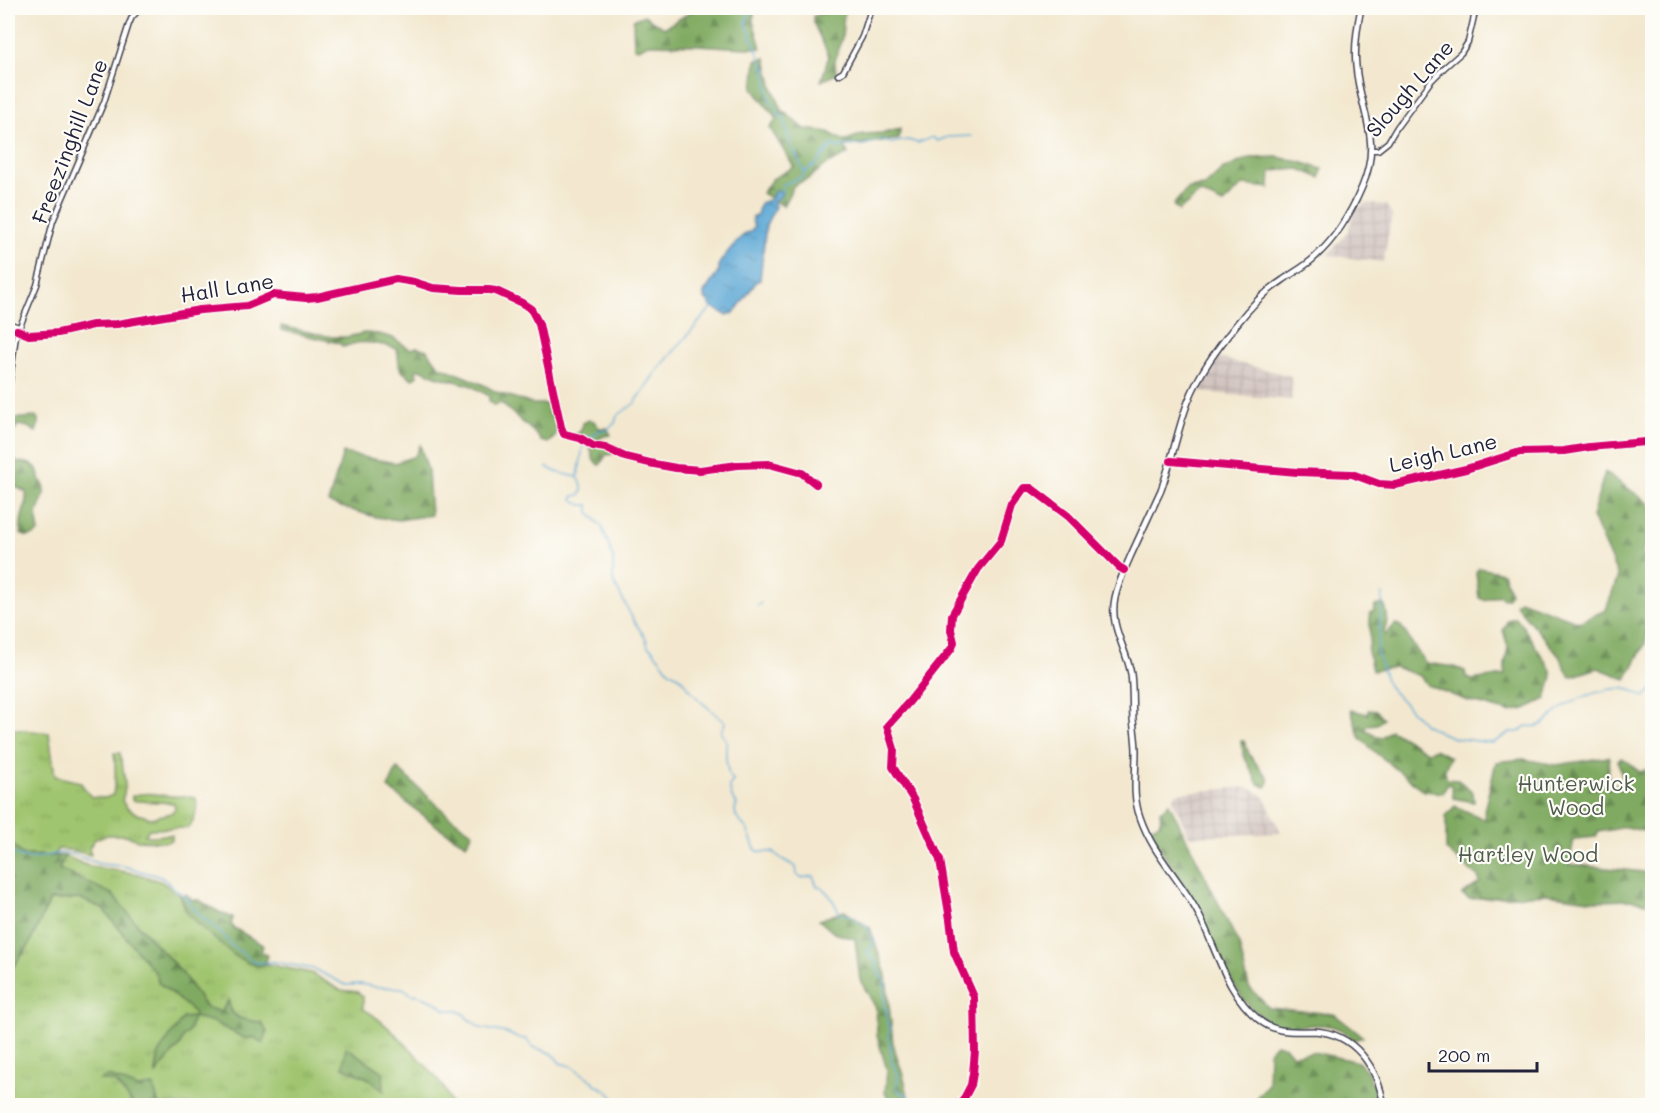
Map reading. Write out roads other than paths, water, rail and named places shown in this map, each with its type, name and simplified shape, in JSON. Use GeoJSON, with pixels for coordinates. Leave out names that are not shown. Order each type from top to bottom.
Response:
{"type":"FeatureCollection","features":[{"type":"Feature","properties":{"kind":"highway"},"geometry":{"type":"LineString","coordinates":[[1361,8],[1356,34],[1355,63],[1371,133],[1372,150],[1369,169],[1362,188],[1331,240],[1308,263],[1255,302],[1204,369],[1187,404],[1171,461],[1159,493],[1124,570],[1115,596],[1114,619],[1131,675],[1136,752],[1134,786],[1139,815],[1150,841],[1196,908],[1234,991],[1258,1020],[1273,1029],[1324,1033],[1347,1041],[1363,1055],[1374,1071],[1384,1106]]}},
{"type":"Feature","properties":{"kind":"street","name":"Freezinghill Lane"},"geometry":{"type":"LineString","coordinates":[[8,394],[18,328],[37,285],[49,233],[104,102],[129,24],[141,8]]}},
{"type":"Feature","properties":{"kind":"street"},"geometry":{"type":"LineString","coordinates":[[838,75],[843,72],[862,37],[870,12],[874,8]]}},
{"type":"Feature","properties":{"kind":"street","name":"Slough Lane"},"geometry":{"type":"LineString","coordinates":[[1372,150],[1378,150],[1388,142],[1431,81],[1461,53],[1467,42],[1476,8]]}},
{"type":"Feature","properties":{"kind":"street","name":"Hall Lane"},"geometry":{"type":"LineString","coordinates":[[8,323],[29,335],[58,333],[93,325],[117,324],[198,310],[247,306],[273,295],[317,297],[396,279],[404,279],[433,288],[489,290],[504,294],[528,306],[536,319],[544,345],[561,427]]}},
{"type":"Feature","properties":{"kind":"street","name":"Leigh Lane"},"geometry":{"type":"LineString","coordinates":[[1171,461],[1297,472],[1352,474],[1379,484],[1395,485],[1466,469],[1520,452],[1564,451],[1653,443]]}},
{"type":"Feature","properties":{"kind":"street"},"geometry":{"type":"LineString","coordinates":[[960,1106],[971,1085],[973,1073],[974,997],[954,952],[940,860],[912,799],[893,767],[894,749],[887,726],[952,648],[954,642],[951,630],[952,615],[978,570],[1001,541],[1012,505],[1024,488],[1029,487],[1068,516],[1124,570]]}},
{"type":"Feature","properties":{"kind":"water"},"geometry":{"type":"Polygon","coordinates":[[[775,190],[782,192],[780,197],[774,201],[775,207],[766,225],[760,280],[734,313],[726,315],[712,307],[704,298],[704,293],[719,271],[719,264],[725,255],[738,240],[751,231],[754,226],[753,216],[757,215],[760,203],[771,199],[775,190]]]}},
{"type":"Feature","properties":{"kind":"waterway"},"geometry":{"type":"LineString","coordinates":[[750,8],[746,23],[764,68],[767,69],[765,71],[770,101],[779,116],[783,116],[790,143],[803,170]]}},
{"type":"Feature","properties":{"kind":"waterway"},"geometry":{"type":"LineString","coordinates":[[782,192],[782,185],[801,177],[804,174],[803,170],[807,172],[811,166],[814,167],[832,145],[838,149],[841,146],[861,146],[881,140],[892,143],[908,140],[918,143],[933,137],[937,141],[948,137],[972,136]]}},
{"type":"Feature","properties":{"kind":"waterway"},"geometry":{"type":"LineString","coordinates":[[712,307],[656,372],[635,403],[617,416],[615,423],[606,431],[598,430],[595,436],[589,436],[584,440],[578,477],[582,485],[582,492],[572,499],[581,505],[589,505],[589,512],[602,527],[613,557],[613,581],[646,639],[648,647],[670,672],[679,676],[699,700],[724,721],[721,732],[726,742],[729,776],[733,779],[729,786],[732,798],[737,804],[736,817],[747,829],[755,849],[760,852],[773,852],[796,867],[797,875],[801,878],[813,876],[817,886],[828,894],[840,914],[853,916],[867,927],[871,935],[870,939],[874,941],[874,945],[867,953],[876,962],[880,977],[884,978],[884,1007],[890,1027],[892,1063],[898,1073],[897,1088],[899,1092],[907,1094],[906,1106]]}},
{"type":"Feature","properties":{"kind":"waterway"},"geometry":{"type":"LineString","coordinates":[[547,467],[556,472],[577,477]]}},
{"type":"Feature","properties":{"kind":"waterway"},"geometry":{"type":"LineString","coordinates":[[1383,594],[1377,652],[1388,686],[1424,724],[1454,738],[1493,743],[1510,732],[1519,732],[1526,726],[1543,724],[1575,700],[1611,689],[1631,690],[1644,697],[1652,690]]}},
{"type":"Feature","properties":{"kind":"waterway"},"geometry":{"type":"LineString","coordinates":[[757,606],[761,603]]}},
{"type":"Feature","properties":{"kind":"waterway"},"geometry":{"type":"LineString","coordinates":[[8,853],[29,859],[61,853],[72,854],[100,864],[123,866],[158,876],[187,899],[231,945],[253,961],[275,962],[314,969],[346,985],[403,988],[413,995],[416,994],[439,1004],[445,1010],[457,1010],[480,1028],[526,1039],[533,1047],[553,1054],[560,1063],[571,1066],[606,1090],[622,1106]]}},
{"type":"Feature","properties":{"kind":"park label","name":"Hunterwick Wood"},"geometry":{"type":"Point","coordinates":[1576,794]}},
{"type":"Feature","properties":{"kind":"park label","name":"Hartley Wood"},"geometry":{"type":"Point","coordinates":[1528,853]}}]}
